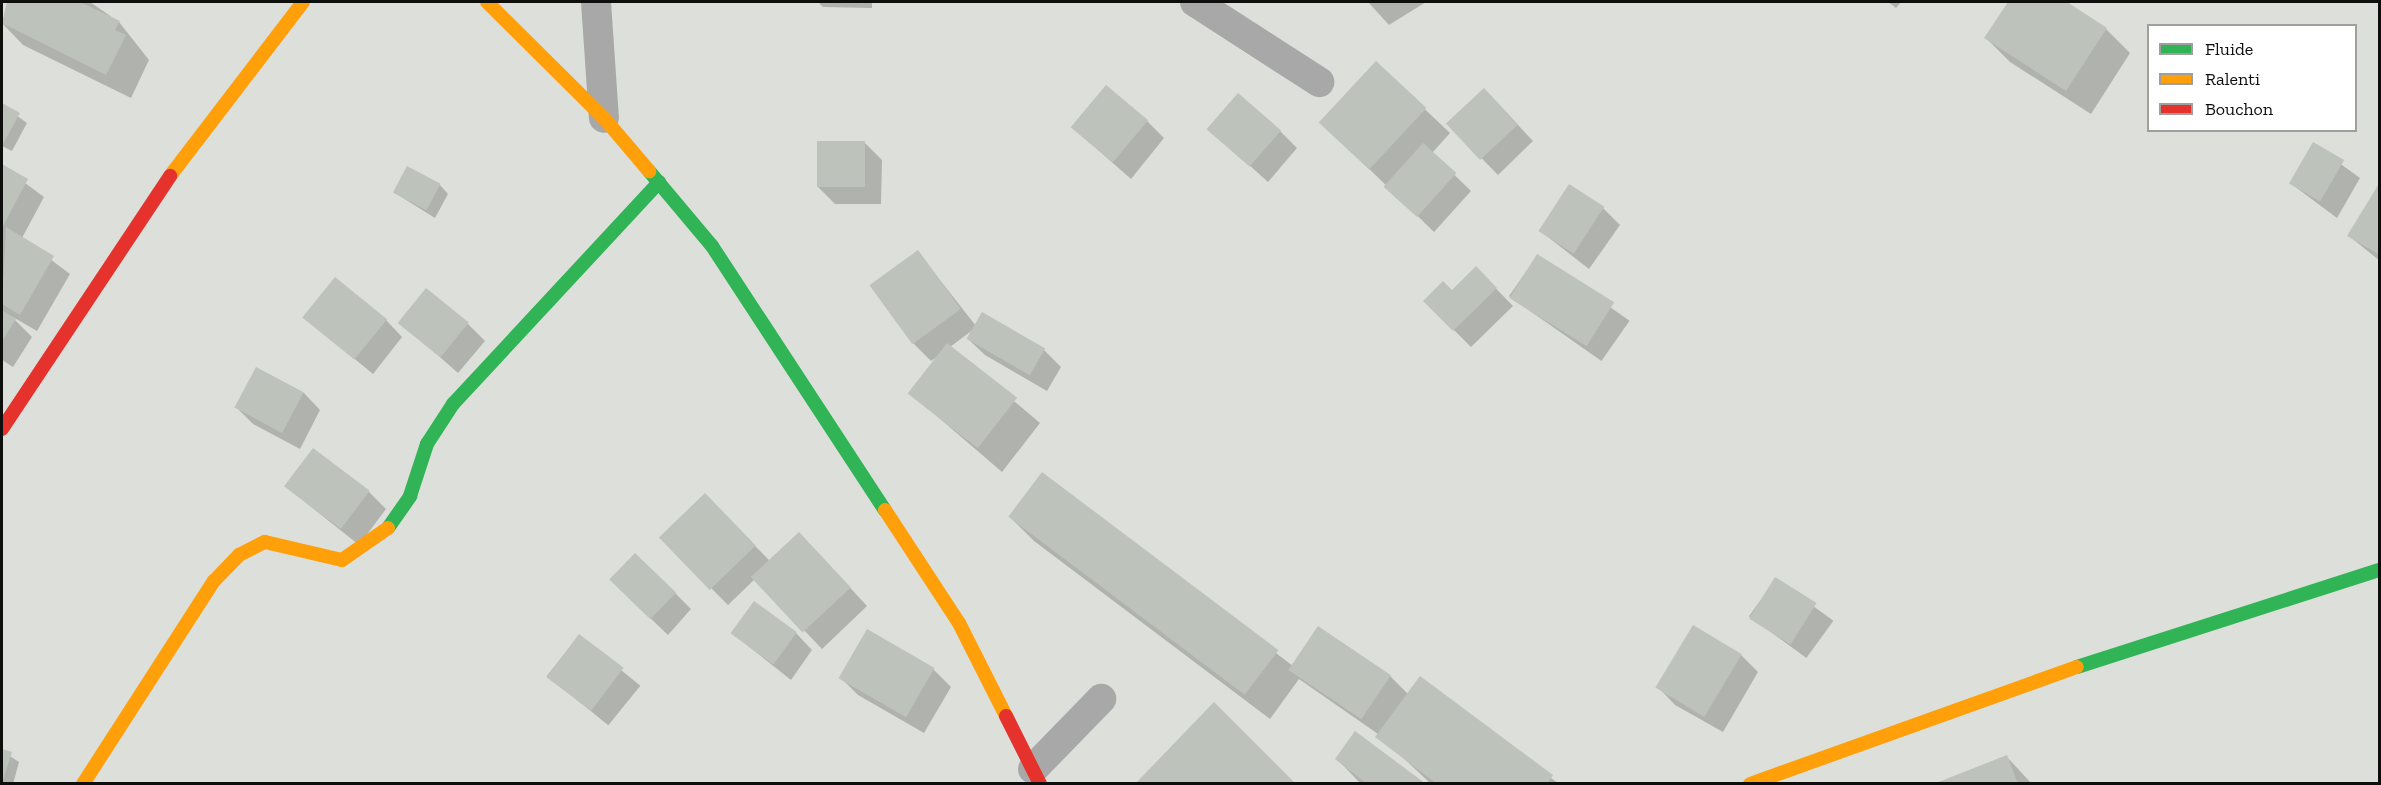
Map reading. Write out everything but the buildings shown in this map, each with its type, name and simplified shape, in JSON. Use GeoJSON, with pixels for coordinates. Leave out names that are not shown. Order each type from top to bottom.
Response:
{"type":"FeatureCollection","features":[{"type":"Feature","properties":{"kind":"street"},"geometry":{"type":"LineString","coordinates":[[2,429],[189,148],[303,2]]}},
{"type":"Feature","properties":{"kind":"street"},"geometry":{"type":"LineString","coordinates":[[487,2],[604,118],[712,246],[862,468],[959,623],[1037,776],[1101,699]]}},
{"type":"Feature","properties":{"kind":"street"},"geometry":{"type":"LineString","coordinates":[[596,2],[604,118]]}},
{"type":"Feature","properties":{"kind":"street"},"geometry":{"type":"LineString","coordinates":[[1195,2],[1319,82]]}},
{"type":"Feature","properties":{"kind":"street"},"geometry":{"type":"LineString","coordinates":[[83,783],[214,581],[239,555],[265,542],[342,560],[364,548],[390,526],[410,496],[426,444],[453,404],[659,182]]}},
{"type":"Feature","properties":{"kind":"street"},"geometry":{"type":"LineString","coordinates":[[1750,783],[2188,627],[2379,570]]}},
{"type":"Feature","properties":{"kind":"traffic: fast"},"geometry":{"type":"LineString","coordinates":[[649,171],[712,246],[885,510]]}},
{"type":"Feature","properties":{"kind":"traffic: fast"},"geometry":{"type":"LineString","coordinates":[[388,528],[410,496],[427,444],[453,404],[659,182]]}},
{"type":"Feature","properties":{"kind":"traffic: fast"},"geometry":{"type":"LineString","coordinates":[[2077,667],[2380,570]]}},
{"type":"Feature","properties":{"kind":"traffic: slow"},"geometry":{"type":"LineString","coordinates":[[170,176],[303,2]]}},
{"type":"Feature","properties":{"kind":"traffic: slow"},"geometry":{"type":"LineString","coordinates":[[487,2],[604,118],[649,171]]}},
{"type":"Feature","properties":{"kind":"traffic: slow"},"geometry":{"type":"LineString","coordinates":[[885,510],[959,623],[1006,716]]}},
{"type":"Feature","properties":{"kind":"traffic: slow"},"geometry":{"type":"LineString","coordinates":[[83,784],[214,581],[239,555],[265,542],[342,560],[388,528]]}},
{"type":"Feature","properties":{"kind":"traffic: slow"},"geometry":{"type":"LineString","coordinates":[[1750,784],[2077,667]]}},
{"type":"Feature","properties":{"kind":"traffic: jam"},"geometry":{"type":"LineString","coordinates":[[2,429],[170,176]]}},
{"type":"Feature","properties":{"kind":"traffic: jam"},"geometry":{"type":"LineString","coordinates":[[1006,716],[1040,784]]}}]}
